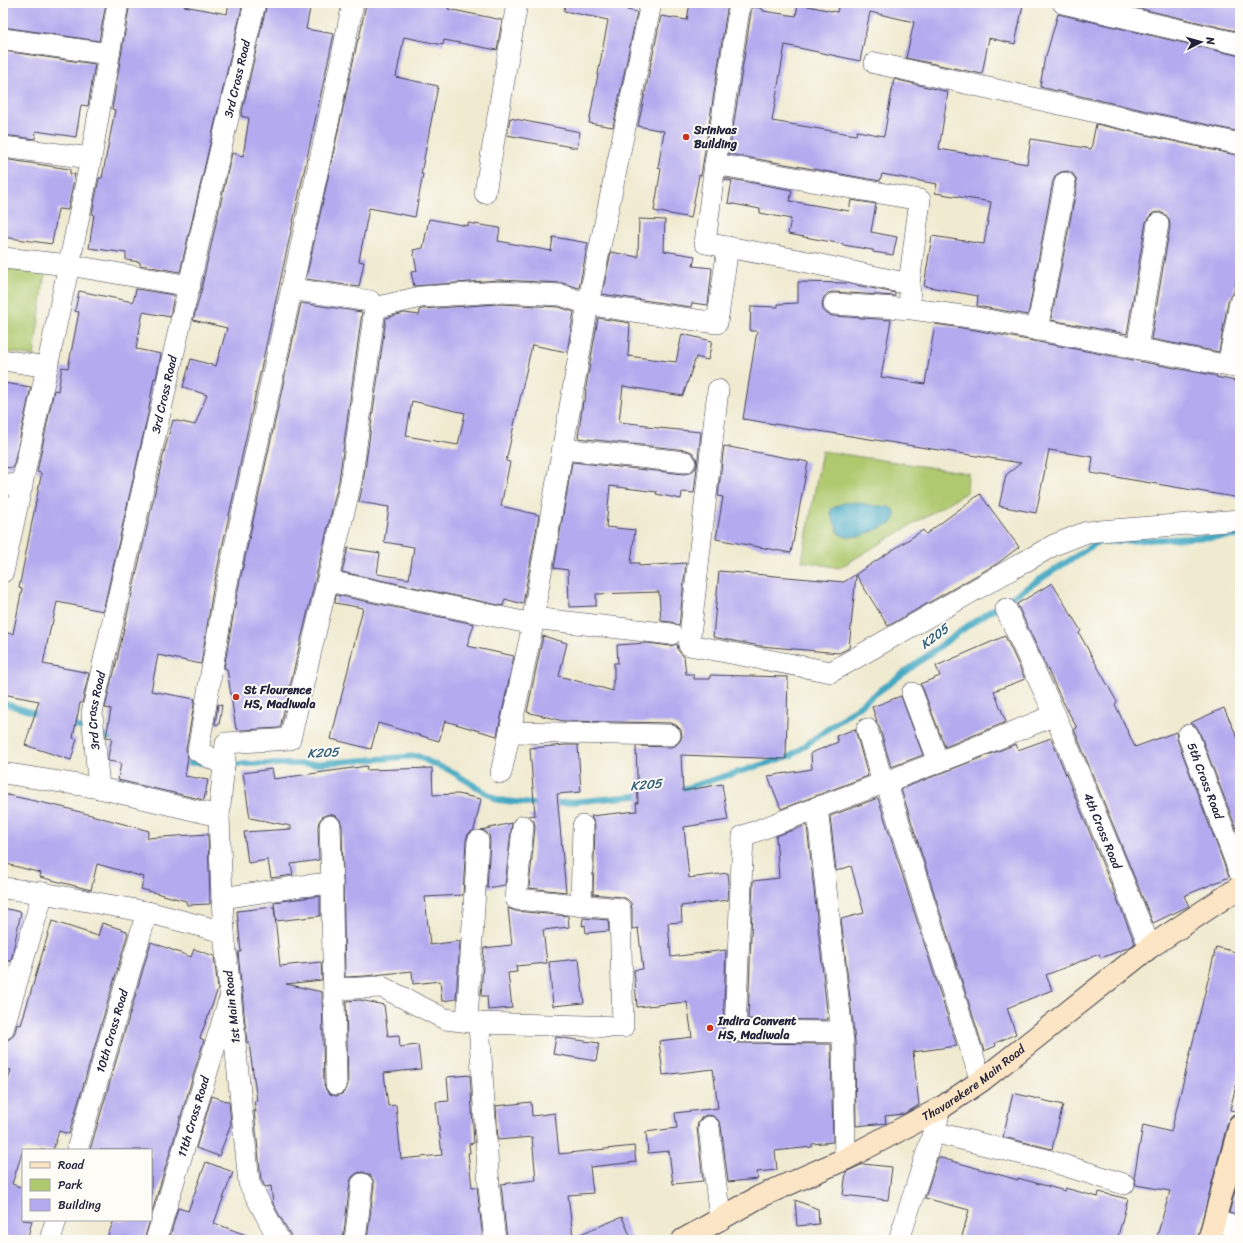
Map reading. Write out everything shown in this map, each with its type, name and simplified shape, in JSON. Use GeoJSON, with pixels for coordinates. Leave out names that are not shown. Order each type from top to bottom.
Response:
{"type":"FeatureCollection","features":[{"type":"Feature","properties":{"kind":"main road","name":"Thavarekere Main Road"},"geometry":{"type":"LineString","coordinates":[[683,1240],[759,1198],[845,1159],[941,1108],[981,1081],[1150,947],[1240,887]]}},
{"type":"Feature","properties":{"kind":"main road"},"geometry":{"type":"LineString","coordinates":[[1212,1231],[1240,1126]]}},
{"type":"Feature","properties":{"kind":"street"},"geometry":{"type":"LineString","coordinates":[[3,572],[12,485],[47,367],[90,158],[118,3]]}},
{"type":"Feature","properties":{"kind":"street","name":"3rd Cross Road"},"geometry":{"type":"LineString","coordinates":[[100,788],[92,713],[255,3]]}},
{"type":"Feature","properties":{"kind":"street"},"geometry":{"type":"LineString","coordinates":[[224,766],[198,751],[225,592],[353,3]]}},
{"type":"Feature","properties":{"kind":"street"},"geometry":{"type":"LineString","coordinates":[[485,193],[518,3]]}},
{"type":"Feature","properties":{"kind":"street"},"geometry":{"type":"LineString","coordinates":[[501,773],[533,621],[588,304],[650,3]]}},
{"type":"Feature","properties":{"kind":"street"},"geometry":{"type":"LineString","coordinates":[[740,3],[715,164],[705,243],[798,260],[909,284]]}},
{"type":"Feature","properties":{"kind":"street"},"geometry":{"type":"LineString","coordinates":[[1063,3],[1240,44]]}},
{"type":"Feature","properties":{"kind":"street"},"geometry":{"type":"LineString","coordinates":[[3,40],[109,54]]}},
{"type":"Feature","properties":{"kind":"street"},"geometry":{"type":"LineString","coordinates":[[875,63],[1240,144]]}},
{"type":"Feature","properties":{"kind":"street"},"geometry":{"type":"LineString","coordinates":[[3,147],[90,158]]}},
{"type":"Feature","properties":{"kind":"street"},"geometry":{"type":"LineString","coordinates":[[715,164],[920,200],[909,284],[912,309]]}},
{"type":"Feature","properties":{"kind":"street"},"geometry":{"type":"LineString","coordinates":[[1037,330],[1065,182]]}},
{"type":"Feature","properties":{"kind":"street"},"geometry":{"type":"LineString","coordinates":[[1137,348],[1158,224]]}},
{"type":"Feature","properties":{"kind":"street"},"geometry":{"type":"LineString","coordinates":[[375,308],[420,297],[498,292],[561,295],[588,304],[718,323],[728,247]]}},
{"type":"Feature","properties":{"kind":"street"},"geometry":{"type":"LineString","coordinates":[[3,258],[69,265],[190,286]]}},
{"type":"Feature","properties":{"kind":"street"},"geometry":{"type":"LineString","coordinates":[[292,288],[370,301],[375,308],[351,482],[328,581],[533,621],[671,634]]}},
{"type":"Feature","properties":{"kind":"street"},"geometry":{"type":"LineString","coordinates":[[834,304],[912,309],[977,318],[1234,367],[1240,303]]}},
{"type":"Feature","properties":{"kind":"street"},"geometry":{"type":"LineString","coordinates":[[3,360],[47,367]]}},
{"type":"Feature","properties":{"kind":"street"},"geometry":{"type":"LineString","coordinates":[[718,390],[689,645],[831,672],[1054,545],[1087,532],[1240,520]]}},
{"type":"Feature","properties":{"kind":"street"},"geometry":{"type":"LineString","coordinates":[[563,449],[685,462]]}},
{"type":"Feature","properties":{"kind":"street","name":"1st Main Road"},"geometry":{"type":"LineString","coordinates":[[279,1240],[249,1183],[224,932],[219,816],[226,743],[290,739],[328,581]]}},
{"type":"Feature","properties":{"kind":"street","name":"4th Cross Road"},"geometry":{"type":"LineString","coordinates":[[1006,609],[1055,715],[1150,947]]}},
{"type":"Feature","properties":{"kind":"street"},"geometry":{"type":"LineString","coordinates":[[912,692],[938,762]]}},
{"type":"Feature","properties":{"kind":"street"},"geometry":{"type":"LineString","coordinates":[[842,1032],[735,1031],[743,836],[938,762],[1055,715]]}},
{"type":"Feature","properties":{"kind":"street"},"geometry":{"type":"LineString","coordinates":[[867,729],[981,1081]]}},
{"type":"Feature","properties":{"kind":"street"},"geometry":{"type":"LineString","coordinates":[[510,732],[670,735]]}},
{"type":"Feature","properties":{"kind":"street","name":"5th Cross Road"},"geometry":{"type":"LineString","coordinates":[[1188,734],[1240,873]]}},
{"type":"Feature","properties":{"kind":"street"},"geometry":{"type":"LineString","coordinates":[[3,773],[100,788],[219,816]]}},
{"type":"Feature","properties":{"kind":"street"},"geometry":{"type":"LineString","coordinates":[[817,807],[843,1043],[845,1159]]}},
{"type":"Feature","properties":{"kind":"street"},"geometry":{"type":"LineString","coordinates":[[330,826],[336,1084]]}},
{"type":"Feature","properties":{"kind":"street"},"geometry":{"type":"LineString","coordinates":[[334,989],[382,987],[445,1018],[473,1022],[623,1027],[620,909],[516,899],[523,826]]}},
{"type":"Feature","properties":{"kind":"street"},"geometry":{"type":"LineString","coordinates":[[582,906],[584,826]]}},
{"type":"Feature","properties":{"kind":"street"},"geometry":{"type":"LineString","coordinates":[[478,840],[473,1022],[495,1240]]}},
{"type":"Feature","properties":{"kind":"street"},"geometry":{"type":"LineString","coordinates":[[222,898],[332,883]]}},
{"type":"Feature","properties":{"kind":"street"},"geometry":{"type":"LineString","coordinates":[[3,888],[44,893],[147,912],[224,932]]}},
{"type":"Feature","properties":{"kind":"street"},"geometry":{"type":"LineString","coordinates":[[3,1029],[44,893]]}},
{"type":"Feature","properties":{"kind":"street","name":"10th Cross Road"},"geometry":{"type":"LineString","coordinates":[[77,1149],[147,912]]}},
{"type":"Feature","properties":{"kind":"street","name":"11th Cross Road"},"geometry":{"type":"LineString","coordinates":[[156,1240],[230,994]]}},
{"type":"Feature","properties":{"kind":"street"},"geometry":{"type":"LineString","coordinates":[[899,1240],[941,1108]]}},
{"type":"Feature","properties":{"kind":"street"},"geometry":{"type":"LineString","coordinates":[[709,1127],[720,1220]]}},
{"type":"Feature","properties":{"kind":"street"},"geometry":{"type":"LineString","coordinates":[[933,1132],[1047,1160],[1124,1184]]}},
{"type":"Feature","properties":{"kind":"street"},"geometry":{"type":"LineString","coordinates":[[355,1240],[362,1184]]}},
{"type":"Feature","properties":{"kind":"street"},"geometry":{"type":"LineString","coordinates":[[50,1240],[56,1221]]}},
{"type":"Feature","properties":{"kind":"street"},"geometry":{"type":"LineString","coordinates":[[1212,1231],[1240,1228]]}},
{"type":"Feature","properties":{"kind":"green space"},"geometry":{"type":"Polygon","coordinates":[[[3,268],[45,273],[34,356],[3,351],[3,268]]]}},
{"type":"Feature","properties":{"kind":"green space"},"geometry":{"type":"Polygon","coordinates":[[[822,451],[968,473],[967,492],[839,568],[802,561],[822,451]]]}},
{"type":"Feature","properties":{"kind":"water"},"geometry":{"type":"Polygon","coordinates":[[[855,502],[889,507],[895,511],[895,518],[892,523],[861,536],[847,537],[839,534],[831,515],[831,509],[843,503],[855,502]]]}},
{"type":"Feature","properties":{"kind":"building"},"geometry":{"type":"Polygon","coordinates":[[[3,3],[106,3],[99,41],[3,27],[3,3]]]}},
{"type":"Feature","properties":{"kind":"building"},"geometry":{"type":"Polygon","coordinates":[[[130,3],[185,3],[184,6],[227,14],[229,3],[243,3],[180,272],[140,265],[140,262],[126,260],[126,253],[89,248],[94,214],[92,214],[99,178],[102,178],[115,110],[112,109],[130,3]]]}},
{"type":"Feature","properties":{"kind":"building"},"geometry":{"type":"Polygon","coordinates":[[[267,3],[311,3],[306,29],[334,34],[213,589],[201,664],[158,655],[151,691],[195,699],[186,749],[188,758],[185,776],[208,780],[204,800],[118,780],[121,763],[108,761],[112,738],[106,737],[111,709],[105,708],[165,448],[173,420],[195,425],[207,395],[183,387],[191,359],[216,366],[227,328],[193,320],[202,288],[232,153],[243,156],[249,118],[241,116],[267,3]]]}},
{"type":"Feature","properties":{"kind":"building"},"geometry":{"type":"Polygon","coordinates":[[[366,3],[449,3],[448,9],[502,20],[497,50],[444,40],[443,45],[404,37],[396,77],[438,86],[421,174],[423,174],[415,217],[369,208],[359,261],[364,262],[359,287],[306,279],[366,3]]]}},
{"type":"Feature","properties":{"kind":"building"},"geometry":{"type":"Polygon","coordinates":[[[565,3],[628,3],[627,10],[637,12],[613,127],[589,123],[608,20],[564,11],[565,3]]]}},
{"type":"Feature","properties":{"kind":"building"},"geometry":{"type":"Polygon","coordinates":[[[690,3],[728,3],[701,176],[699,175],[691,218],[654,211],[661,169],[658,168],[664,131],[638,126],[661,16],[687,20],[690,3]]]}},
{"type":"Feature","properties":{"kind":"building"},"geometry":{"type":"Polygon","coordinates":[[[839,3],[1013,3],[1023,5],[1015,44],[989,38],[982,74],[906,58],[914,22],[870,12],[860,61],[785,45],[772,121],[856,135],[857,131],[884,136],[894,79],[948,92],[939,149],[1027,164],[1031,139],[1091,149],[1096,124],[1240,156],[1240,258],[1234,293],[1228,301],[1219,352],[1151,339],[1170,226],[1169,219],[1166,215],[1160,212],[1153,213],[1146,222],[1127,334],[1051,320],[1077,185],[1073,174],[1068,171],[1061,172],[1056,175],[1053,181],[1028,315],[977,306],[978,296],[924,286],[932,236],[984,244],[991,202],[935,193],[937,184],[882,174],[880,181],[729,154],[752,6],[763,9],[763,11],[796,16],[798,4],[837,12],[839,3]]]}},
{"type":"Feature","properties":{"kind":"building"},"geometry":{"type":"Polygon","coordinates":[[[1116,3],[1240,3],[1240,32],[1116,3]]]}},
{"type":"Feature","properties":{"kind":"building"},"geometry":{"type":"Polygon","coordinates":[[[1058,14],[1240,56],[1240,132],[1040,87],[1045,56],[1058,14]]]}},
{"type":"Feature","properties":{"kind":"building"},"geometry":{"type":"Polygon","coordinates":[[[3,51],[95,64],[88,106],[81,105],[76,137],[36,131],[35,139],[3,135],[3,51]]]}},
{"type":"Feature","properties":{"kind":"building"},"geometry":{"type":"Polygon","coordinates":[[[510,118],[580,132],[577,148],[507,135],[510,118]]]}},
{"type":"Feature","properties":{"kind":"building"},"geometry":{"type":"Polygon","coordinates":[[[3,159],[70,169],[70,174],[75,174],[68,210],[58,209],[52,244],[3,237],[3,159]]]}},
{"type":"Feature","properties":{"kind":"building"},"geometry":{"type":"Polygon","coordinates":[[[725,178],[792,190],[790,201],[849,211],[851,200],[876,204],[871,232],[897,237],[893,255],[788,234],[791,219],[760,213],[760,209],[728,203],[732,181],[725,180],[725,178]]]}},
{"type":"Feature","properties":{"kind":"building"},"geometry":{"type":"Polygon","coordinates":[[[429,219],[468,226],[468,223],[500,228],[498,241],[551,251],[553,237],[588,243],[579,288],[562,283],[499,280],[414,286],[411,272],[417,271],[413,250],[423,248],[429,219]]]}},
{"type":"Feature","properties":{"kind":"building"},"geometry":{"type":"Polygon","coordinates":[[[639,219],[665,220],[664,251],[695,256],[693,266],[712,268],[708,305],[692,303],[691,307],[602,294],[611,252],[638,257],[639,219]]]}},
{"type":"Feature","properties":{"kind":"building"},"geometry":{"type":"Polygon","coordinates":[[[798,282],[846,283],[895,293],[895,296],[834,292],[828,293],[824,297],[822,303],[823,310],[827,314],[833,316],[891,320],[881,377],[925,384],[935,324],[975,330],[1217,376],[1216,377],[1240,382],[1240,498],[1091,473],[1093,457],[1049,450],[1036,513],[999,506],[1006,475],[1021,463],[743,419],[757,331],[750,331],[751,306],[778,307],[778,304],[798,303],[798,282]]]}},
{"type":"Feature","properties":{"kind":"building"},"geometry":{"type":"Polygon","coordinates":[[[136,289],[174,295],[170,317],[143,312],[136,349],[161,354],[156,379],[154,378],[148,414],[103,611],[57,602],[43,664],[89,673],[82,703],[80,703],[73,738],[77,739],[71,760],[25,745],[39,701],[3,694],[3,632],[13,634],[22,589],[19,588],[41,476],[41,473],[37,472],[54,390],[58,391],[62,367],[68,368],[79,312],[75,311],[79,291],[133,302],[136,289]]]}},
{"type":"Feature","properties":{"kind":"building"},"geometry":{"type":"Polygon","coordinates":[[[301,303],[362,312],[339,480],[280,728],[236,729],[227,669],[224,668],[237,594],[301,303]]]}},
{"type":"Feature","properties":{"kind":"building"},"geometry":{"type":"Polygon","coordinates":[[[498,304],[559,307],[574,312],[567,352],[532,345],[506,461],[510,462],[501,506],[539,515],[523,604],[505,599],[503,606],[342,572],[348,548],[380,553],[377,574],[409,579],[414,547],[384,542],[389,507],[359,502],[363,484],[386,318],[404,313],[420,315],[419,310],[498,304]],[[412,401],[406,436],[458,445],[465,413],[412,401]]]}},
{"type":"Feature","properties":{"kind":"building"},"geometry":{"type":"Polygon","coordinates":[[[598,318],[630,323],[628,356],[676,362],[682,334],[712,341],[708,360],[696,357],[683,396],[623,386],[619,422],[647,425],[647,427],[701,432],[694,493],[682,492],[681,499],[656,494],[657,492],[610,486],[606,527],[635,530],[631,563],[639,563],[639,566],[686,563],[679,626],[672,622],[661,621],[659,592],[596,594],[596,606],[569,607],[568,570],[554,568],[572,462],[684,474],[690,473],[695,469],[697,464],[696,457],[692,452],[686,450],[578,438],[598,318]]]}},
{"type":"Feature","properties":{"kind":"building"},"geometry":{"type":"Polygon","coordinates":[[[3,383],[31,387],[13,468],[3,467],[3,383]]]}},
{"type":"Feature","properties":{"kind":"building"},"geometry":{"type":"Polygon","coordinates":[[[724,446],[808,462],[791,553],[716,539],[723,497],[718,496],[724,446]]]}},
{"type":"Feature","properties":{"kind":"building"},"geometry":{"type":"Polygon","coordinates":[[[980,494],[1019,547],[998,563],[888,626],[856,575],[849,648],[839,653],[760,646],[713,637],[719,571],[844,582],[923,530],[926,534],[980,494]]]}},
{"type":"Feature","properties":{"kind":"building"},"geometry":{"type":"Polygon","coordinates":[[[1052,583],[1081,631],[1079,633],[1117,702],[1115,704],[1135,747],[1176,732],[1177,739],[1229,877],[1184,896],[1189,906],[1153,923],[1074,729],[1077,728],[1060,696],[1017,604],[1052,583]]]}},
{"type":"Feature","properties":{"kind":"building"},"geometry":{"type":"Polygon","coordinates":[[[336,595],[474,624],[467,646],[514,656],[497,736],[445,721],[439,741],[378,723],[371,749],[331,739],[363,608],[335,603],[336,595]]]}},
{"type":"Feature","properties":{"kind":"building"},"geometry":{"type":"Polygon","coordinates":[[[543,636],[567,643],[559,676],[613,691],[614,663],[618,663],[617,645],[647,643],[670,646],[677,644],[678,650],[684,656],[686,674],[693,674],[694,679],[710,679],[710,675],[788,677],[786,759],[681,755],[683,791],[722,784],[728,820],[684,827],[689,878],[728,873],[728,900],[681,906],[682,922],[668,923],[671,957],[726,950],[723,1031],[724,1036],[728,1041],[735,1043],[831,1044],[833,1142],[812,1144],[812,1147],[775,1151],[777,1170],[757,1172],[758,1179],[728,1182],[721,1126],[718,1120],[713,1116],[707,1115],[702,1117],[697,1128],[703,1181],[673,1184],[669,1151],[648,1153],[646,1132],[677,1128],[675,1113],[718,1108],[713,1069],[663,1075],[659,1041],[692,1037],[687,1002],[637,1007],[634,970],[643,969],[638,928],[632,929],[631,903],[622,897],[593,894],[595,826],[591,816],[637,811],[636,746],[675,746],[680,741],[682,736],[681,730],[676,725],[670,723],[563,721],[527,712],[543,636]]]}},
{"type":"Feature","properties":{"kind":"building"},"geometry":{"type":"Polygon","coordinates":[[[1005,636],[1025,679],[994,691],[1006,722],[945,747],[920,684],[940,676],[936,666],[1005,636]]]}},
{"type":"Feature","properties":{"kind":"building"},"geometry":{"type":"Polygon","coordinates":[[[901,696],[923,755],[891,767],[872,707],[901,696]]]}},
{"type":"Feature","properties":{"kind":"building"},"geometry":{"type":"Polygon","coordinates":[[[218,704],[222,705],[219,725],[215,724],[218,704]]]}},
{"type":"Feature","properties":{"kind":"building"},"geometry":{"type":"Polygon","coordinates":[[[1224,708],[1240,743],[1240,839],[1199,731],[1196,726],[1190,723],[1224,708]]]}},
{"type":"Feature","properties":{"kind":"building"},"geometry":{"type":"Polygon","coordinates":[[[855,729],[868,776],[781,809],[768,776],[812,769],[811,753],[838,742],[836,736],[855,729]]]}},
{"type":"Feature","properties":{"kind":"building"},"geometry":{"type":"Polygon","coordinates":[[[1051,738],[1135,943],[1130,947],[1101,958],[1099,954],[1046,975],[1052,990],[1007,1008],[1016,1034],[995,1043],[996,1046],[984,1051],[901,789],[1016,744],[1018,750],[1051,738]]]}},
{"type":"Feature","properties":{"kind":"building"},"geometry":{"type":"Polygon","coordinates":[[[578,745],[581,792],[557,794],[566,892],[529,888],[535,827],[534,821],[528,816],[535,815],[530,748],[578,745]]]}},
{"type":"Feature","properties":{"kind":"building"},"geometry":{"type":"Polygon","coordinates":[[[367,766],[366,770],[432,768],[433,795],[458,794],[481,799],[474,830],[468,834],[466,840],[463,895],[425,897],[430,945],[460,941],[456,999],[442,1001],[440,981],[413,984],[412,971],[345,977],[342,826],[340,820],[336,816],[329,814],[323,816],[319,821],[319,860],[291,864],[293,875],[271,878],[268,860],[248,863],[244,832],[291,829],[291,826],[250,818],[243,773],[272,769],[274,779],[367,766]]]}},
{"type":"Feature","properties":{"kind":"building"},"geometry":{"type":"Polygon","coordinates":[[[3,794],[62,807],[149,831],[147,838],[208,834],[210,904],[187,905],[186,901],[141,889],[144,877],[97,864],[91,890],[40,877],[41,873],[3,863],[3,794]]]}},
{"type":"Feature","properties":{"kind":"building"},"geometry":{"type":"Polygon","coordinates":[[[878,798],[957,1046],[913,1052],[919,1105],[904,1114],[885,1116],[886,1123],[856,1126],[855,1042],[841,919],[864,913],[851,866],[836,871],[830,816],[878,798]]]}},
{"type":"Feature","properties":{"kind":"building"},"geometry":{"type":"Polygon","coordinates":[[[512,823],[505,885],[487,888],[490,841],[489,835],[485,831],[481,830],[512,823]]]}},
{"type":"Feature","properties":{"kind":"building"},"geometry":{"type":"Polygon","coordinates":[[[807,825],[828,1020],[748,1019],[753,881],[779,878],[776,836],[807,825]]]}},
{"type":"Feature","properties":{"kind":"building"},"geometry":{"type":"Polygon","coordinates":[[[320,896],[320,916],[276,921],[274,902],[320,896]]]}},
{"type":"Feature","properties":{"kind":"building"},"geometry":{"type":"Polygon","coordinates":[[[274,907],[280,966],[321,962],[322,980],[286,984],[322,992],[324,1084],[326,1090],[330,1094],[336,1096],[342,1094],[346,1090],[348,1084],[346,1001],[360,1000],[384,1005],[388,1036],[399,1035],[400,1047],[418,1045],[421,1069],[384,1073],[388,1106],[396,1105],[401,1159],[442,1155],[436,1102],[449,1101],[447,1077],[470,1075],[474,1143],[469,1144],[470,1153],[468,1153],[472,1187],[477,1187],[483,1240],[367,1240],[374,1185],[370,1175],[363,1172],[357,1173],[352,1177],[350,1182],[343,1240],[291,1240],[290,1234],[273,1204],[271,1186],[265,1187],[261,1179],[254,1111],[256,1112],[254,1101],[257,1101],[249,1043],[247,1043],[238,952],[241,952],[237,911],[274,907]]]}},
{"type":"Feature","properties":{"kind":"building"},"geometry":{"type":"Polygon","coordinates":[[[3,908],[21,912],[11,961],[3,960],[3,908]]]}},
{"type":"Feature","properties":{"kind":"building"},"geometry":{"type":"Polygon","coordinates":[[[508,908],[515,911],[568,916],[569,927],[543,930],[547,963],[516,966],[517,972],[508,973],[512,1008],[488,1010],[487,996],[481,996],[484,948],[512,945],[508,908]]]}},
{"type":"Feature","properties":{"kind":"building"},"geometry":{"type":"Polygon","coordinates":[[[583,918],[608,920],[609,931],[586,933],[585,925],[582,926],[583,918]]]}},
{"type":"Feature","properties":{"kind":"building"},"geometry":{"type":"Polygon","coordinates":[[[52,921],[98,936],[102,923],[127,931],[128,933],[69,1134],[59,1131],[53,1149],[22,1149],[12,1184],[22,1188],[22,1221],[32,1221],[27,1240],[18,1240],[3,1235],[3,1097],[11,1070],[3,1069],[3,1041],[6,1041],[12,1037],[17,1024],[21,1025],[52,921]]]}},
{"type":"Feature","properties":{"kind":"building"},"geometry":{"type":"Polygon","coordinates":[[[151,942],[191,957],[194,949],[214,956],[218,989],[200,1038],[204,1040],[152,1212],[152,1149],[90,1149],[151,942]]]}},
{"type":"Feature","properties":{"kind":"building"},"geometry":{"type":"Polygon","coordinates":[[[1216,947],[1240,953],[1240,1069],[1230,1110],[1240,1113],[1236,1113],[1231,1116],[1228,1122],[1197,1240],[1156,1240],[1170,1191],[1136,1185],[1134,1178],[1143,1125],[1171,1132],[1216,947]]]}},
{"type":"Feature","properties":{"kind":"building"},"geometry":{"type":"Polygon","coordinates":[[[579,959],[584,1003],[553,1006],[549,962],[579,959]]]}},
{"type":"Feature","properties":{"kind":"building"},"geometry":{"type":"Polygon","coordinates":[[[556,1037],[599,1043],[596,1061],[553,1054],[556,1037]]]}},
{"type":"Feature","properties":{"kind":"building"},"geometry":{"type":"Polygon","coordinates":[[[1013,1093],[1063,1105],[1052,1149],[1003,1137],[1013,1093]]]}},
{"type":"Feature","properties":{"kind":"building"},"geometry":{"type":"Polygon","coordinates":[[[212,1096],[229,1102],[231,1124],[219,1156],[196,1148],[212,1096]]]}},
{"type":"Feature","properties":{"kind":"building"},"geometry":{"type":"Polygon","coordinates":[[[531,1102],[532,1116],[555,1113],[559,1154],[634,1146],[636,1162],[590,1167],[593,1193],[568,1195],[573,1237],[622,1217],[632,1240],[507,1240],[501,1184],[536,1180],[532,1137],[498,1140],[496,1106],[531,1102]]]}},
{"type":"Feature","properties":{"kind":"building"},"geometry":{"type":"Polygon","coordinates":[[[938,1157],[1018,1180],[1018,1178],[1065,1191],[1065,1188],[1098,1197],[1099,1192],[1128,1199],[1117,1240],[961,1240],[969,1210],[925,1198],[938,1157]]]}},
{"type":"Feature","properties":{"kind":"building"},"geometry":{"type":"Polygon","coordinates":[[[206,1162],[233,1172],[214,1223],[254,1238],[254,1240],[169,1240],[178,1208],[188,1211],[206,1162]]]}},
{"type":"Feature","properties":{"kind":"building"},"geometry":{"type":"Polygon","coordinates":[[[863,1164],[892,1167],[888,1200],[843,1195],[846,1172],[863,1164]]]}},
{"type":"Feature","properties":{"kind":"building"},"geometry":{"type":"Polygon","coordinates":[[[1240,1173],[1240,1216],[1229,1213],[1240,1173]]]}},
{"type":"Feature","properties":{"kind":"building"},"geometry":{"type":"Polygon","coordinates":[[[795,1200],[818,1209],[819,1224],[797,1226],[795,1200]]]}},
{"type":"Feature","properties":{"kind":"building"},"geometry":{"type":"Polygon","coordinates":[[[114,1221],[150,1221],[144,1240],[106,1240],[114,1221]]]}},
{"type":"Feature","properties":{"kind":"building"},"geometry":{"type":"Polygon","coordinates":[[[1223,1236],[1240,1240],[1222,1240],[1223,1236]]]}},
{"type":"Feature","properties":{"kind":"waterway","name":"K205"},"geometry":{"type":"LineString","coordinates":[[676,791],[791,756],[969,625],[1098,542],[1240,536]]}},
{"type":"Feature","properties":{"kind":"waterway","name":"K205"},"geometry":{"type":"LineString","coordinates":[[3,703],[41,715]]}},
{"type":"Feature","properties":{"kind":"waterway","name":"K205"},"geometry":{"type":"LineString","coordinates":[[69,724],[114,739]]}},
{"type":"Feature","properties":{"kind":"waterway","name":"K205"},"geometry":{"type":"LineString","coordinates":[[227,764],[311,764],[418,756],[449,770],[498,800],[542,805]]}},
{"type":"Feature","properties":{"kind":"waterway","name":"K205"},"geometry":{"type":"LineString","coordinates":[[179,760],[188,763],[206,763]]}},
{"type":"Feature","properties":{"kind":"waterway","name":"K205"},"geometry":{"type":"LineString","coordinates":[[551,804],[645,795]]}},
{"type":"Feature","properties":{"kind":"place","name":"Srinivas Building"},"geometry":{"type":"Point","coordinates":[686,137]}},
{"type":"Feature","properties":{"kind":"place","name":"St Flourence HS, Madiwala"},"geometry":{"type":"Point","coordinates":[236,697]}},
{"type":"Feature","properties":{"kind":"place","name":"Indira Convent HS, Madiwala"},"geometry":{"type":"Point","coordinates":[710,1028]}}]}
